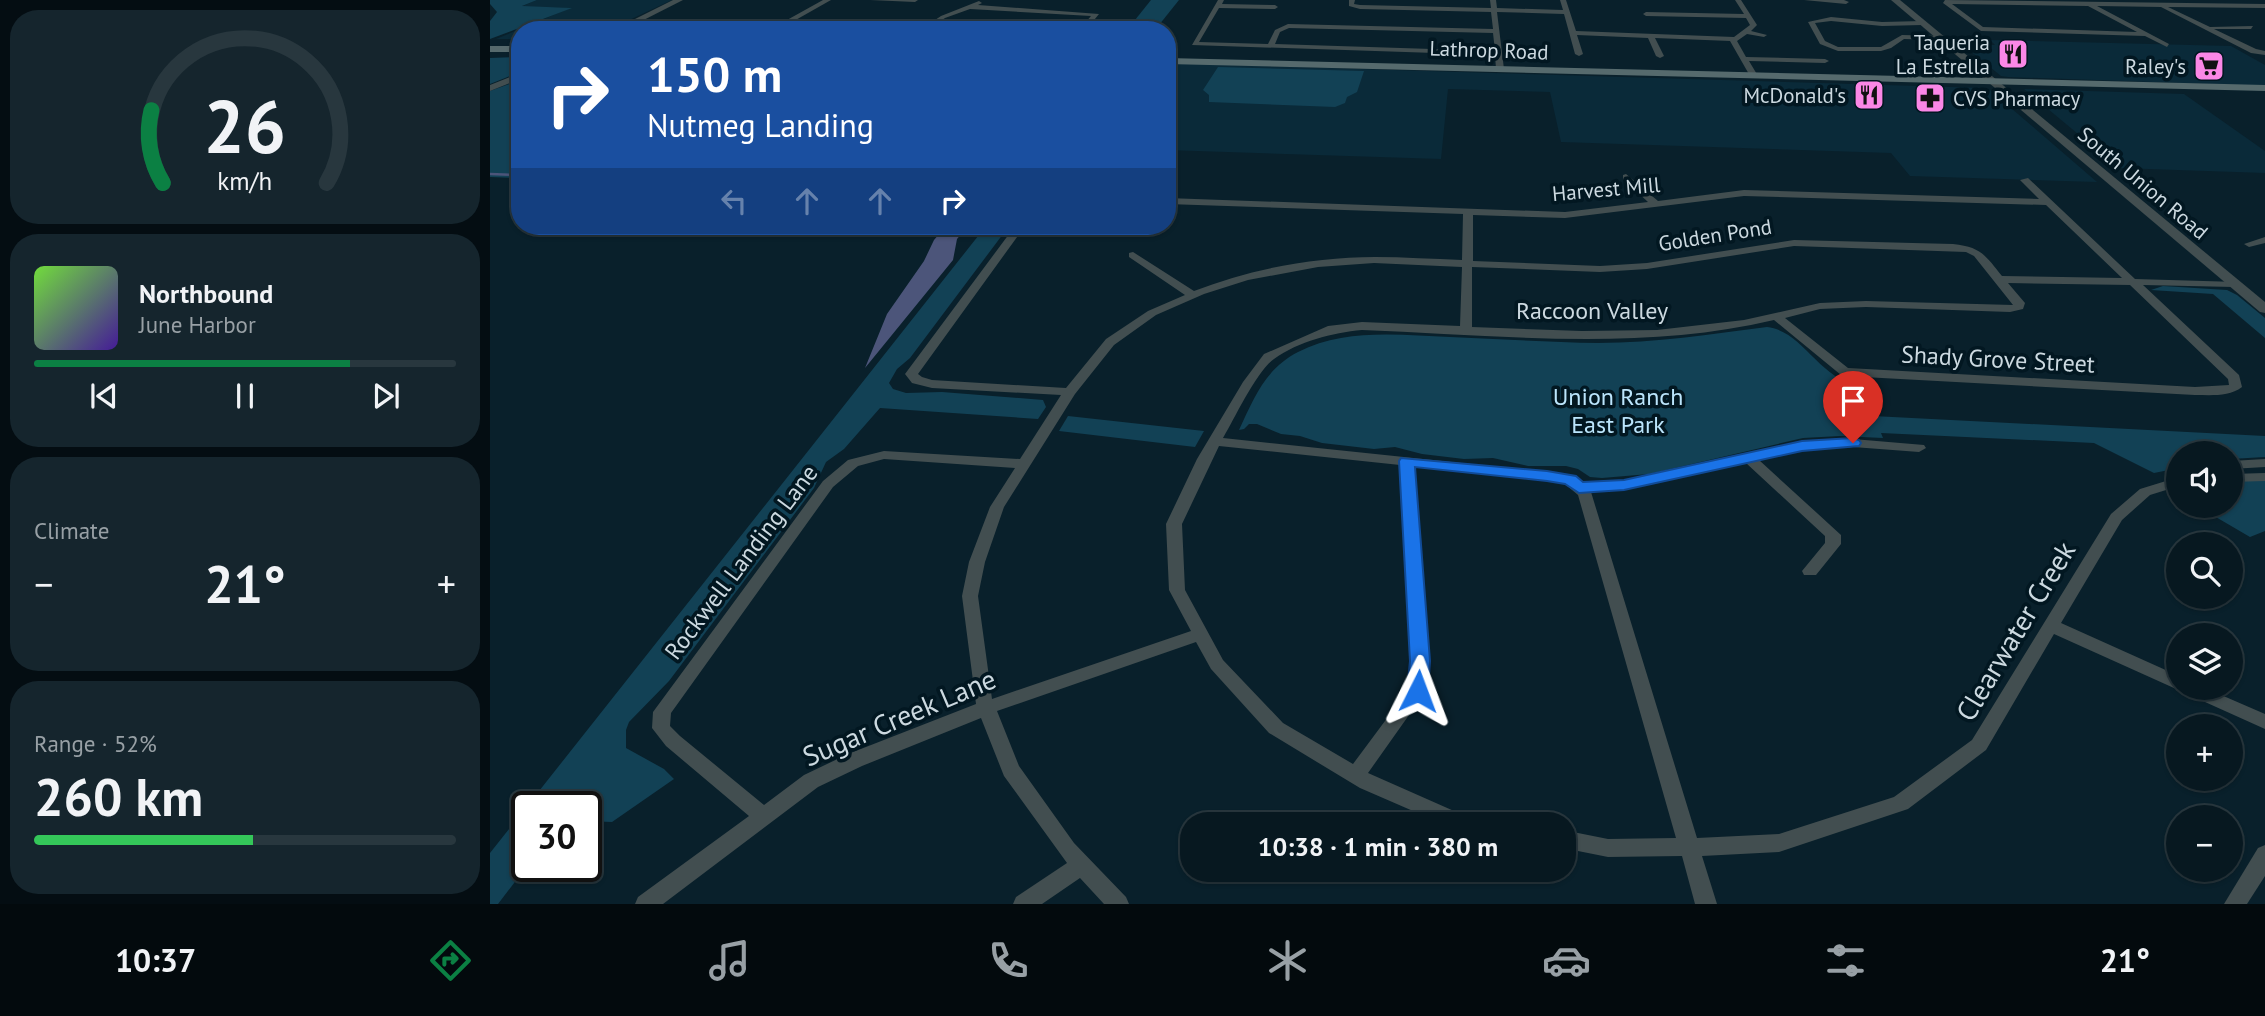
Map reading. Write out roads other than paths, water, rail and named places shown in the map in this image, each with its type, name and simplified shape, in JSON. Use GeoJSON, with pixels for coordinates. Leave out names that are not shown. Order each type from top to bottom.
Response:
{"type":"FeatureCollection","features":[{"type":"Feature","properties":{"kind":"main road"},"geometry":{"type":"LineString","coordinates":[[490,49],[511,49]]}},
{"type":"Feature","properties":{"kind":"main road","name":"Lathrop Road"},"geometry":{"type":"LineString","coordinates":[[1176,61],[2265,90]]}},
{"type":"Feature","properties":{"kind":"street"},"geometry":{"type":"LineString","coordinates":[[636,21],[679,0]]}},
{"type":"Feature","properties":{"kind":"street"},"geometry":{"type":"LineString","coordinates":[[788,21],[827,0]]}},
{"type":"Feature","properties":{"kind":"street"},"geometry":{"type":"LineString","coordinates":[[873,0],[915,0]]}},
{"type":"Feature","properties":{"kind":"street"},"geometry":{"type":"LineString","coordinates":[[937,21],[983,0]]}},
{"type":"Feature","properties":{"kind":"street"},"geometry":{"type":"LineString","coordinates":[[1352,0],[1352,5],[1360,7],[1423,4],[1567,12]]}},
{"type":"Feature","properties":{"kind":"street"},"geometry":{"type":"LineString","coordinates":[[1493,0],[1500,69]]}},
{"type":"Feature","properties":{"kind":"street"},"geometry":{"type":"LineString","coordinates":[[1563,0],[1575,33],[1579,54]]}},
{"type":"Feature","properties":{"kind":"street"},"geometry":{"type":"LineString","coordinates":[[1575,33],[1735,39],[1754,25],[1738,0]]}},
{"type":"Feature","properties":{"kind":"street"},"geometry":{"type":"LineString","coordinates":[[1807,0],[1846,2]]}},
{"type":"Feature","properties":{"kind":"street","name":"South Union Road"},"geometry":{"type":"LineString","coordinates":[[1895,0],[2265,309]]}},
{"type":"Feature","properties":{"kind":"street"},"geometry":{"type":"LineString","coordinates":[[2150,0],[2254,51],[2265,53]]}},
{"type":"Feature","properties":{"kind":"street"},"geometry":{"type":"LineString","coordinates":[[2146,34],[1980,29],[1945,2],[2265,6]]}},
{"type":"Feature","properties":{"kind":"street"},"geometry":{"type":"LineString","coordinates":[[1275,7],[1219,3],[1193,43],[1199,46],[1498,53]]}},
{"type":"Feature","properties":{"kind":"street"},"geometry":{"type":"LineString","coordinates":[[2087,3],[2167,45]]}},
{"type":"Feature","properties":{"kind":"street"},"geometry":{"type":"LineString","coordinates":[[971,7],[1087,13],[1096,16],[1091,21]]}},
{"type":"Feature","properties":{"kind":"street"},"geometry":{"type":"LineString","coordinates":[[1646,14],[1750,16]]}},
{"type":"Feature","properties":{"kind":"street"},"geometry":{"type":"LineString","coordinates":[[1922,23],[1882,24],[1838,19],[1811,22],[1816,36],[1826,47],[1834,49],[1869,50],[1893,45],[1902,37],[1941,38]]}},
{"type":"Feature","properties":{"kind":"street"},"geometry":{"type":"LineString","coordinates":[[2047,22],[2061,31]]}},
{"type":"Feature","properties":{"kind":"street"},"geometry":{"type":"LineString","coordinates":[[1270,47],[1277,31],[1293,26],[1495,30]]}},
{"type":"Feature","properties":{"kind":"street"},"geometry":{"type":"LineString","coordinates":[[2208,27],[2251,27]]}},
{"type":"Feature","properties":{"kind":"street"},"geometry":{"type":"LineString","coordinates":[[1746,32],[1764,35]]}},
{"type":"Feature","properties":{"kind":"street"},"geometry":{"type":"LineString","coordinates":[[1650,35],[1660,56]]}},
{"type":"Feature","properties":{"kind":"street"},"geometry":{"type":"LineString","coordinates":[[1735,39],[1736,47],[1754,76]]}},
{"type":"Feature","properties":{"kind":"street"},"geometry":{"type":"LineString","coordinates":[[1744,59],[1825,61]]}},
{"type":"Feature","properties":{"kind":"street"},"geometry":{"type":"LineString","coordinates":[[490,88],[511,80]]}},
{"type":"Feature","properties":{"kind":"street"},"geometry":{"type":"LineString","coordinates":[[1626,177],[1656,204]]}},
{"type":"Feature","properties":{"kind":"street"},"geometry":{"type":"LineString","coordinates":[[2025,180],[2134,282]]}},
{"type":"Feature","properties":{"kind":"street","name":"Harvest Mill"},"geometry":{"type":"LineString","coordinates":[[1176,201],[1565,215],[1732,193],[1761,192],[2048,202]]}},
{"type":"Feature","properties":{"kind":"street"},"geometry":{"type":"LineString","coordinates":[[1466,330],[1468,212]]}},
{"type":"Feature","properties":{"kind":"street"},"geometry":{"type":"LineString","coordinates":[[1013,235],[911,374],[917,380],[932,384],[1070,392]]}},
{"type":"Feature","properties":{"kind":"street"},"geometry":{"type":"LineString","coordinates":[[2249,244],[2265,240]]}},
{"type":"Feature","properties":{"kind":"street","name":"Golden Pond"},"geometry":{"type":"LineString","coordinates":[[1118,904],[1068,849],[1011,770],[983,699],[970,596],[977,562],[997,507],[1070,392],[1110,342],[1152,313],[1246,276],[1318,264],[1374,260],[1580,269],[1626,268],[1794,243],[1969,249],[1978,254],[1999,279]]}},
{"type":"Feature","properties":{"kind":"street"},"geometry":{"type":"LineString","coordinates":[[1133,255],[1194,295]]}},
{"type":"Feature","properties":{"kind":"street"},"geometry":{"type":"LineString","coordinates":[[1999,279],[2234,284]]}},
{"type":"Feature","properties":{"kind":"street","name":"Raccoon Valley"},"geometry":{"type":"LineString","coordinates":[[1214,441],[1268,357],[1328,330],[1362,326],[1582,335],[1657,334],[1777,317],[1820,306],[1866,304],[2011,309],[2019,307],[2020,303],[1999,279]]}},
{"type":"Feature","properties":{"kind":"street","name":"Shady Grove Street"},"geometry":{"type":"LineString","coordinates":[[1777,317],[1845,372],[2195,391],[2222,391],[2236,387],[2234,378],[2134,282]]}},
{"type":"Feature","properties":{"kind":"street"},"geometry":{"type":"LineString","coordinates":[[1437,812],[1356,775],[1276,728],[1217,664],[1178,590],[1174,524],[1214,441],[1547,476],[1570,480],[1585,493],[1706,904]]}},
{"type":"Feature","properties":{"kind":"street"},"geometry":{"type":"LineString","coordinates":[[1579,488],[1624,485],[1825,444],[1919,448]]}},
{"type":"Feature","properties":{"kind":"street","name":"Rockwell Landing Lane"},"geometry":{"type":"LineString","coordinates":[[764,817],[673,741],[661,728],[662,712],[813,506],[839,471],[863,456],[1024,464]]}},
{"type":"Feature","properties":{"kind":"street"},"geometry":{"type":"LineString","coordinates":[[1749,458],[1833,535],[1833,544],[1810,571]]}},
{"type":"Feature","properties":{"kind":"street"},"geometry":{"type":"LineString","coordinates":[[1356,775],[1418,691],[1420,661],[1407,461]]}},
{"type":"Feature","properties":{"kind":"street"},"geometry":{"type":"LineString","coordinates":[[2243,464],[2265,463]]}},
{"type":"Feature","properties":{"kind":"street"},"geometry":{"type":"LineString","coordinates":[[2243,478],[2265,477]]}},
{"type":"Feature","properties":{"kind":"street","name":"Clearwater Creek"},"geometry":{"type":"LineString","coordinates":[[1576,842],[1608,848],[1690,848],[1779,843],[1901,803],[1979,745],[2116,517],[2145,492],[2166,484]]}},
{"type":"Feature","properties":{"kind":"street"},"geometry":{"type":"LineString","coordinates":[[2050,626],[2166,678]]}},
{"type":"Feature","properties":{"kind":"street","name":"Sugar Creek Lane"},"geometry":{"type":"LineString","coordinates":[[646,904],[811,781],[855,760],[986,708],[1201,634]]}},
{"type":"Feature","properties":{"kind":"street"},"geometry":{"type":"LineString","coordinates":[[2215,700],[2265,722]]}},
{"type":"Feature","properties":{"kind":"street"},"geometry":{"type":"LineString","coordinates":[[2235,904],[2265,854]]}},
{"type":"Feature","properties":{"kind":"street"},"geometry":{"type":"LineString","coordinates":[[1024,904],[1082,865]]}},
{"type":"Feature","properties":{"kind":"waterway"},"geometry":{"type":"LineString","coordinates":[[490,174],[511,175]]}},
{"type":"Feature","properties":{"kind":"place","name":"Taqueria La Estrella"},"geometry":{"type":"Point","coordinates":[2013,54]}},
{"type":"Feature","properties":{"kind":"place","name":"Raley's"},"geometry":{"type":"Point","coordinates":[2209,66]}},
{"type":"Feature","properties":{"kind":"place","name":"McDonald's"},"geometry":{"type":"Point","coordinates":[1869,95]}},
{"type":"Feature","properties":{"kind":"place","name":"CVS Pharmacy"},"geometry":{"type":"Point","coordinates":[1930,98]}},
{"type":"Feature","properties":{"kind":"park label","name":"Union Ranch East Park"},"geometry":{"type":"Point","coordinates":[1618,410]}}]}
